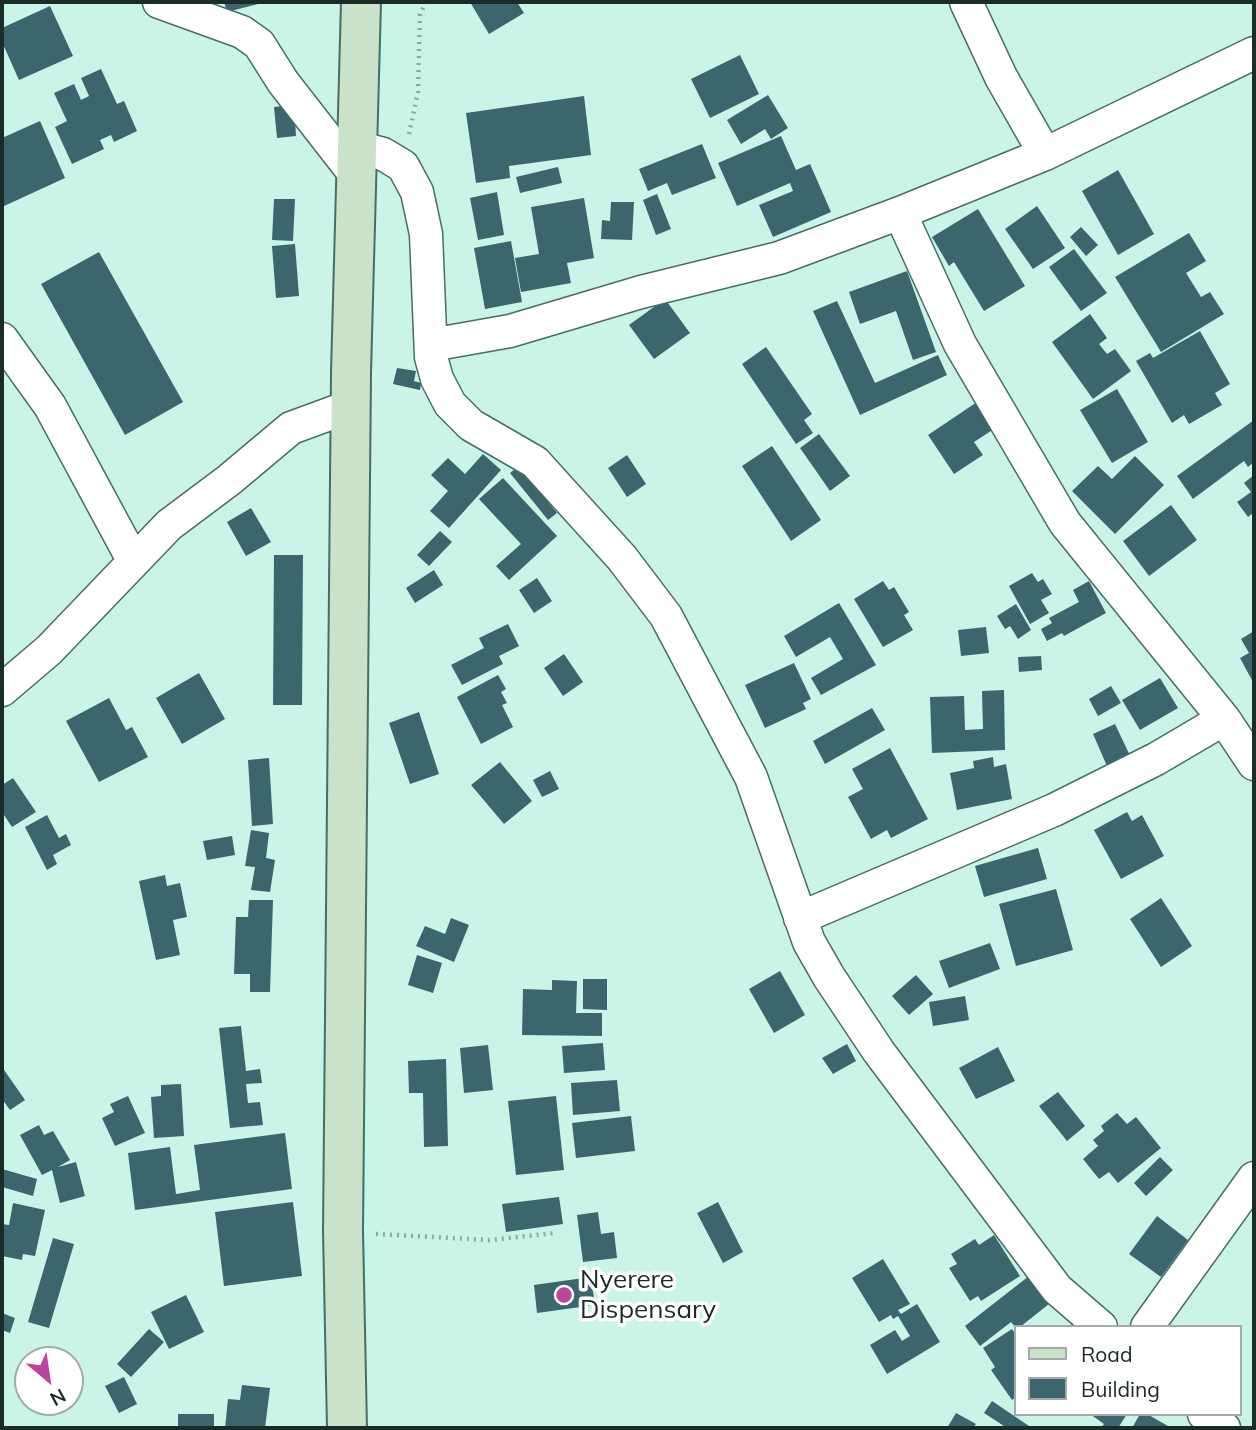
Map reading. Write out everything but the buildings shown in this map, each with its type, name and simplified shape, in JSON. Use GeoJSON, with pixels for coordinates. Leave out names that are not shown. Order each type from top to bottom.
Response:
{"type":"FeatureCollection","features":[{"type":"Feature","properties":{"kind":"main road"},"geometry":{"type":"LineString","coordinates":[[347,1428],[344,1231],[351,406],[361,2]]}},
{"type":"Feature","properties":{"kind":"street"},"geometry":{"type":"LineString","coordinates":[[159,2],[242,32],[259,44],[283,82],[357,162],[383,154],[403,166],[417,192],[426,234],[431,345],[437,379],[450,404],[471,425],[535,462],[622,558],[666,616],[751,777],[808,942],[829,977],[879,1052],[1057,1289],[1099,1325]]}},
{"type":"Feature","properties":{"kind":"street"},"geometry":{"type":"LineString","coordinates":[[966,2],[1001,77],[1045,154]]}},
{"type":"Feature","properties":{"kind":"street"},"geometry":{"type":"LineString","coordinates":[[431,345],[510,331],[641,292],[779,258],[900,214],[1045,154],[1254,53]]}},
{"type":"Feature","properties":{"kind":"street"},"geometry":{"type":"LineString","coordinates":[[900,214],[960,344],[1065,523],[1239,727],[1254,764]]}},
{"type":"Feature","properties":{"kind":"street"},"geometry":{"type":"LineString","coordinates":[[6,352],[50,405],[133,560]]}},
{"type":"Feature","properties":{"kind":"street"},"geometry":{"type":"LineString","coordinates":[[2,690],[58,641],[169,525],[229,480],[290,428],[351,406]]}},
{"type":"Feature","properties":{"kind":"street"},"geometry":{"type":"LineString","coordinates":[[800,918],[1054,810],[1156,759],[1239,727]]}},
{"type":"Feature","properties":{"kind":"street"},"geometry":{"type":"LineString","coordinates":[[1148,1325],[1254,1178]]}},
{"type":"Feature","properties":{"kind":"path"},"geometry":{"type":"LineString","coordinates":[[403,166],[418,92],[420,14],[426,2]]}},
{"type":"Feature","properties":{"kind":"path"},"geometry":{"type":"LineString","coordinates":[[344,1231],[489,1240],[556,1233]]}},
{"type":"Feature","properties":{"kind":"place","name":"Nyerere Dispensary"},"geometry":{"type":"Point","coordinates":[564,1295]}}]}
